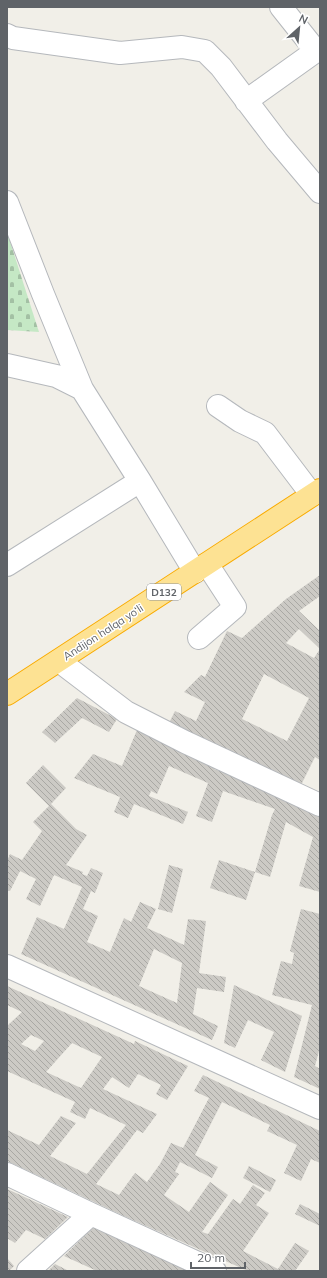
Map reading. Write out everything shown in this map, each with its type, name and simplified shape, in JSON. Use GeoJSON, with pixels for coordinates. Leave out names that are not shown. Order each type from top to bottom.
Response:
{"type":"FeatureCollection","features":[{"type":"Feature","properties":{"kind":"highway","name":"Andijon halqa yo‘li"},"geometry":{"type":"LineString","coordinates":[[7,694],[316,493]]}},
{"type":"Feature","properties":{"kind":"street"},"geometry":{"type":"LineString","coordinates":[[246,101],[318,50],[281,7]]}},
{"type":"Feature","properties":{"kind":"street"},"geometry":{"type":"LineString","coordinates":[[7,35],[13,38],[120,53],[182,47],[205,51],[221,67],[277,141],[320,192]]}},
{"type":"Feature","properties":{"kind":"street"},"geometry":{"type":"LineString","coordinates":[[7,202],[82,389],[140,481],[201,568],[235,607],[198,638]]}},
{"type":"Feature","properties":{"kind":"street"},"geometry":{"type":"LineString","coordinates":[[7,365],[56,376],[82,389]]}},
{"type":"Feature","properties":{"kind":"street"},"geometry":{"type":"LineString","coordinates":[[218,406],[240,421],[265,433],[316,493]]}},
{"type":"Feature","properties":{"kind":"street"},"geometry":{"type":"LineString","coordinates":[[7,565],[140,481]]}},
{"type":"Feature","properties":{"kind":"street"},"geometry":{"type":"LineString","coordinates":[[59,661],[126,712],[185,742],[320,805]]}},
{"type":"Feature","properties":{"kind":"street"},"geometry":{"type":"LineString","coordinates":[[7,966],[320,1108]]}},
{"type":"Feature","properties":{"kind":"street"},"geometry":{"type":"LineString","coordinates":[[7,1174],[215,1271]]}},
{"type":"Feature","properties":{"kind":"street"},"geometry":{"type":"LineString","coordinates":[[28,1271],[91,1214]]}},
{"type":"Feature","properties":{"kind":"green space"},"geometry":{"type":"Polygon","coordinates":[[[7,232],[39,332],[7,330],[7,232]]]}},
{"type":"Feature","properties":{"kind":"building"},"geometry":{"type":"Polygon","coordinates":[[[320,575],[320,596],[299,611],[320,631],[320,649],[320,760],[315,757],[301,785],[169,723],[175,711],[196,721],[205,702],[184,692],[201,675],[205,677],[227,631],[242,638],[286,599],[320,575]],[[299,629],[286,643],[314,658],[320,649],[299,629]],[[264,674],[242,719],[287,741],[309,698],[264,674]]]}},
{"type":"Feature","properties":{"kind":"building"},"geometry":{"type":"Polygon","coordinates":[[[77,698],[117,719],[109,732],[82,718],[55,743],[42,732],[77,698]]]}},
{"type":"Feature","properties":{"kind":"building"},"geometry":{"type":"Polygon","coordinates":[[[137,730],[216,764],[214,769],[284,794],[320,815],[320,892],[299,886],[313,837],[286,822],[270,877],[255,872],[275,809],[223,791],[212,822],[196,816],[208,783],[169,766],[157,794],[151,791],[149,796],[188,812],[183,824],[134,804],[128,818],[114,812],[120,797],[74,778],[93,754],[122,766],[137,730]]]}},
{"type":"Feature","properties":{"kind":"building"},"geometry":{"type":"Polygon","coordinates":[[[43,765],[66,788],[51,804],[76,829],[87,835],[66,865],[83,872],[82,874],[87,876],[91,868],[103,873],[95,893],[91,891],[83,909],[98,916],[87,942],[110,952],[124,918],[131,922],[140,902],[156,909],[147,928],[184,945],[188,919],[206,921],[199,973],[226,977],[224,992],[197,988],[193,1014],[218,1026],[212,1040],[21,954],[37,917],[64,929],[82,887],[54,875],[40,906],[26,899],[36,879],[20,871],[10,891],[7,890],[7,861],[10,854],[22,860],[42,831],[33,822],[49,806],[26,783],[43,765]],[[154,949],[139,986],[177,1003],[182,963],[154,949]]]}},
{"type":"Feature","properties":{"kind":"building"},"geometry":{"type":"Polygon","coordinates":[[[219,860],[255,872],[246,900],[210,888],[219,860]]]}},
{"type":"Feature","properties":{"kind":"building"},"geometry":{"type":"Polygon","coordinates":[[[169,865],[183,869],[172,913],[158,909],[169,865]]]}},
{"type":"Feature","properties":{"kind":"building"},"geometry":{"type":"Polygon","coordinates":[[[301,909],[320,914],[320,1047],[315,1066],[320,1069],[320,1089],[294,1077],[312,1005],[272,995],[281,961],[292,964],[294,953],[290,951],[301,909]]]}},
{"type":"Feature","properties":{"kind":"building"},"geometry":{"type":"Polygon","coordinates":[[[234,985],[302,1016],[285,1072],[261,1060],[274,1032],[248,1020],[235,1048],[224,1043],[234,985]]]}},
{"type":"Feature","properties":{"kind":"building"},"geometry":{"type":"Polygon","coordinates":[[[7,986],[134,1044],[135,1041],[188,1066],[167,1100],[156,1094],[161,1085],[138,1074],[129,1088],[112,1077],[103,1089],[157,1114],[143,1133],[137,1130],[96,1184],[119,1195],[135,1173],[147,1182],[160,1164],[171,1143],[183,1148],[209,1098],[194,1091],[203,1075],[320,1131],[320,1163],[311,1159],[301,1181],[284,1173],[297,1145],[267,1131],[270,1125],[222,1102],[195,1155],[218,1167],[212,1178],[180,1162],[175,1172],[179,1174],[164,1195],[189,1212],[210,1182],[228,1195],[202,1232],[208,1234],[233,1199],[240,1204],[253,1185],[265,1193],[256,1205],[269,1213],[243,1251],[278,1269],[295,1243],[309,1251],[295,1271],[248,1271],[124,1216],[7,1161],[7,1130],[39,1145],[61,1116],[76,1123],[50,1156],[87,1174],[126,1125],[90,1108],[85,1119],[70,1112],[75,1102],[7,1071],[7,1026],[22,1012],[7,1005],[7,986]],[[31,1035],[21,1044],[35,1051],[44,1041],[31,1035]],[[72,1043],[46,1072],[81,1088],[102,1057],[72,1043]]]}},
{"type":"Feature","properties":{"kind":"building"},"geometry":{"type":"Polygon","coordinates":[[[249,1166],[276,1180],[270,1192],[243,1178],[249,1166]]]}},
{"type":"Feature","properties":{"kind":"building"},"geometry":{"type":"Polygon","coordinates":[[[7,1189],[68,1217],[45,1239],[26,1230],[15,1243],[7,1238],[7,1189]]]}},
{"type":"Feature","properties":{"kind":"building"},"geometry":{"type":"Polygon","coordinates":[[[300,1204],[320,1214],[320,1226],[295,1214],[300,1204]]]}},
{"type":"Feature","properties":{"kind":"building"},"geometry":{"type":"Polygon","coordinates":[[[94,1227],[191,1271],[97,1271],[64,1256],[94,1227]]]}},
{"type":"Feature","properties":{"kind":"building"},"geometry":{"type":"Polygon","coordinates":[[[7,1258],[14,1266],[9,1271],[7,1271],[7,1258]]]}},
{"type":"Feature","properties":{"kind":"building"},"geometry":{"type":"Polygon","coordinates":[[[55,1264],[69,1271],[48,1271],[55,1264]]]}}]}
